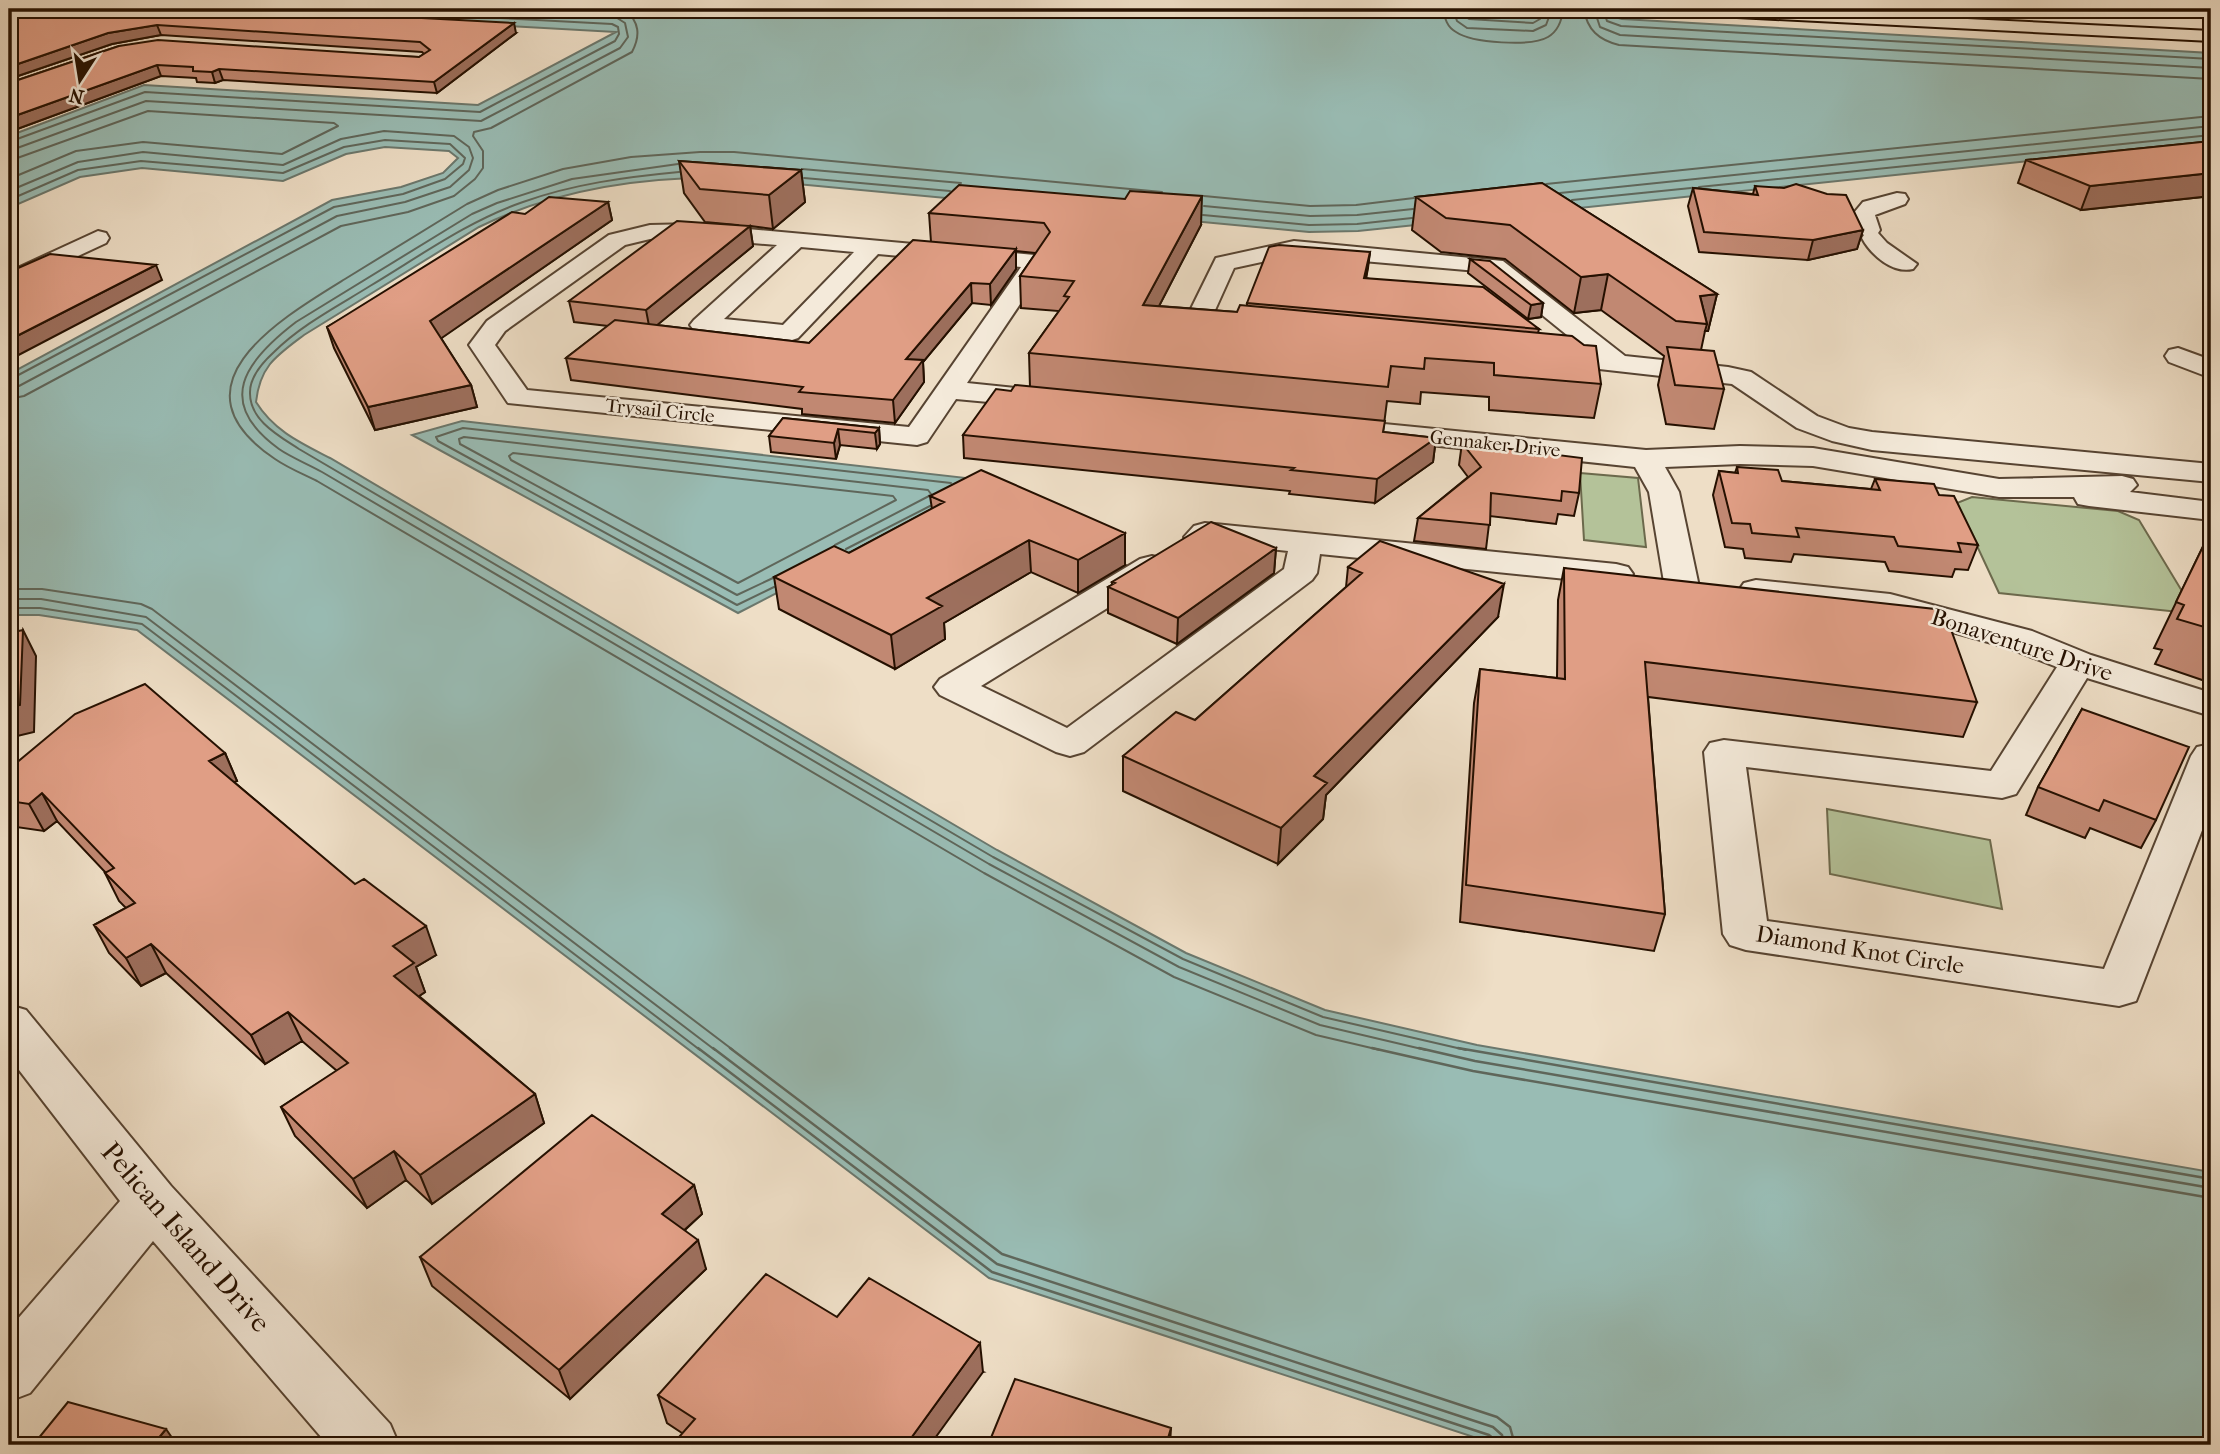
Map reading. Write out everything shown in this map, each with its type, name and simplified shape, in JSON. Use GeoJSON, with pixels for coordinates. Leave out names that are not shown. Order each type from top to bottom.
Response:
{"type":"FeatureCollection","features":[{"type":"Feature","properties":{"kind":"highway"},"geometry":{"type":"LineString","coordinates":[[1679,9],[2211,34]]}},
{"type":"Feature","properties":{"kind":"highway"},"geometry":{"type":"LineString","coordinates":[[1854,9],[2211,26]]}},
{"type":"Feature","properties":{"kind":"street"},"geometry":{"type":"LineString","coordinates":[[1897,199],[1871,207],[1864,214],[1878,247],[1905,264]]}},
{"type":"Feature","properties":{"kind":"street","name":"Trysail Circle"},"geometry":{"type":"LineString","coordinates":[[694,231],[796,240],[1037,261],[917,436],[518,397],[482,345],[496,326],[617,240],[650,232],[694,231]]}},
{"type":"Feature","properties":{"kind":"street"},"geometry":{"type":"LineString","coordinates":[[9,281],[98,238]]}},
{"type":"Feature","properties":{"kind":"street"},"geometry":{"type":"LineString","coordinates":[[796,240],[703,325],[789,333],[873,246]]}},
{"type":"Feature","properties":{"kind":"street"},"geometry":{"type":"LineString","coordinates":[[1250,330],[1196,325],[1224,263],[1294,248],[1469,263],[1496,266],[1616,362]]}},
{"type":"Feature","properties":{"kind":"street"},"geometry":{"type":"LineString","coordinates":[[1521,354],[1691,369],[1741,378],[1807,422],[1842,435],[2209,495]]}},
{"type":"Feature","properties":{"kind":"street"},"geometry":{"type":"LineString","coordinates":[[2178,356],[2211,370]]}},
{"type":"Feature","properties":{"kind":"street"},"geometry":{"type":"LineString","coordinates":[[950,390],[1072,402]]}},
{"type":"Feature","properties":{"kind":"street","name":"Gennaker Drive"},"geometry":{"type":"LineString","coordinates":[[1345,429],[1646,459],[1740,455],[1813,457],[1951,482],[2039,489],[2130,503],[2209,495]]}},
{"type":"Feature","properties":{"kind":"street"},"geometry":{"type":"LineString","coordinates":[[1646,459],[1664,492],[1704,584]]}},
{"type":"Feature","properties":{"kind":"street","name":"Bonaventure Drive"},"geometry":{"type":"LineString","coordinates":[[1306,543],[1300,573],[1069,744],[953,687],[1206,533],[1306,543],[1704,584],[1890,604],[2019,639],[2078,663],[2211,705]]}},
{"type":"Feature","properties":{"kind":"street","name":"Diamond Knot Circle"},"geometry":{"type":"LineString","coordinates":[[2078,663],[2002,785],[1724,752],[1746,934],[2119,989],[2211,756]]}},
{"type":"Feature","properties":{"kind":"street","name":"Pelican Island Drive"},"geometry":{"type":"LineString","coordinates":[[9,1023],[152,1202],[368,1445]]}},
{"type":"Feature","properties":{"kind":"street"},"geometry":{"type":"LineString","coordinates":[[9,1373],[152,1202]]}},
{"type":"Feature","properties":{"kind":"green space"},"geometry":{"type":"Polygon","coordinates":[[[1580,473],[1638,478],[1646,547],[1584,540],[1580,473]]]}},
{"type":"Feature","properties":{"kind":"green space"},"geometry":{"type":"Polygon","coordinates":[[[1972,497],[2118,511],[2139,520],[2191,606],[2179,612],[1999,593],[1957,503],[1972,497]]]}},
{"type":"Feature","properties":{"kind":"green space"},"geometry":{"type":"Polygon","coordinates":[[[1827,809],[1990,840],[2002,909],[1830,874],[1827,809]]]}},
{"type":"Feature","properties":{"kind":"water"},"geometry":{"type":"Polygon","coordinates":[[[201,9],[1406,9],[1534,16],[1538,9],[1609,9],[1611,16],[1622,19],[2211,53],[2211,142],[1358,231],[1309,232],[733,178],[668,179],[603,188],[540,203],[479,227],[285,349],[271,363],[261,379],[256,402],[271,421],[299,441],[997,850],[1186,953],[1325,1010],[1477,1045],[2211,1172],[2211,1445],[1498,1445],[989,1278],[137,630],[39,615],[9,615],[9,374],[332,200],[401,187],[443,173],[458,158],[449,151],[385,147],[346,154],[283,181],[142,168],[80,177],[9,208],[9,136],[144,85],[478,105],[616,32],[201,9]]]}},
{"type":"Feature","properties":{"kind":"water"},"geometry":{"type":"Polygon","coordinates":[[[462,421],[993,481],[738,613],[412,435],[462,421]]]}},
{"type":"Feature","properties":{"kind":"building"},"geometry":{"type":"Polygon","coordinates":[[[9,9],[96,9],[142,11],[163,15],[181,9],[254,9],[514,23],[434,82],[219,69],[212,72],[193,71],[193,67],[157,65],[9,118],[9,83],[119,46],[158,40],[419,57],[430,50],[420,42],[157,25],[108,33],[9,67],[9,9]]]}},
{"type":"Feature","properties":{"kind":"building"},"geometry":{"type":"Polygon","coordinates":[[[2211,141],[2211,173],[2090,186],[2026,160],[2211,141]]]}},
{"type":"Feature","properties":{"kind":"building"},"geometry":{"type":"Polygon","coordinates":[[[679,161],[801,170],[769,195],[700,189],[679,161]]]}},
{"type":"Feature","properties":{"kind":"building"},"geometry":{"type":"Polygon","coordinates":[[[1542,183],[1717,294],[1700,296],[1707,324],[1676,321],[1608,274],[1581,277],[1510,225],[1446,218],[1416,197],[1542,183]]]}},
{"type":"Feature","properties":{"kind":"building"},"geometry":{"type":"Polygon","coordinates":[[[1796,184],[1827,194],[1846,195],[1863,230],[1813,240],[1704,232],[1693,188],[1758,195],[1755,186],[1784,188],[1796,184]]]}},
{"type":"Feature","properties":{"kind":"building"},"geometry":{"type":"Polygon","coordinates":[[[959,185],[1125,199],[1130,191],[1202,196],[1143,305],[1237,312],[1240,305],[1572,336],[1584,345],[1596,346],[1601,384],[1494,375],[1494,363],[1425,358],[1424,369],[1391,366],[1388,387],[1029,353],[1069,297],[1064,296],[1074,281],[1020,276],[1050,232],[1044,223],[929,213],[959,185]]]}},
{"type":"Feature","properties":{"kind":"building"},"geometry":{"type":"Polygon","coordinates":[[[549,197],[608,202],[430,321],[471,385],[368,407],[327,327],[512,212],[525,214],[549,197]]]}},
{"type":"Feature","properties":{"kind":"building"},"geometry":{"type":"Polygon","coordinates":[[[677,221],[750,226],[646,310],[569,301],[677,221]]]}},
{"type":"Feature","properties":{"kind":"building"},"geometry":{"type":"Polygon","coordinates":[[[913,240],[1016,249],[990,284],[971,283],[906,359],[923,360],[893,400],[799,392],[803,387],[566,358],[615,320],[809,343],[913,240]]]}},
{"type":"Feature","properties":{"kind":"building"},"geometry":{"type":"Polygon","coordinates":[[[1279,245],[1370,252],[1364,278],[1483,287],[1539,329],[1247,303],[1269,247],[1279,245]]]}},
{"type":"Feature","properties":{"kind":"building"},"geometry":{"type":"Polygon","coordinates":[[[50,254],[156,265],[9,340],[9,272],[50,254]]]}},
{"type":"Feature","properties":{"kind":"building"},"geometry":{"type":"Polygon","coordinates":[[[1470,259],[1490,261],[1543,303],[1531,305],[1470,259]]]}},
{"type":"Feature","properties":{"kind":"building"},"geometry":{"type":"Polygon","coordinates":[[[1667,347],[1714,351],[1724,389],[1675,385],[1667,347]]]}},
{"type":"Feature","properties":{"kind":"building"},"geometry":{"type":"Polygon","coordinates":[[[1015,385],[1385,421],[1383,432],[1436,438],[1377,479],[1291,470],[1294,468],[963,435],[996,389],[1011,391],[1015,385]]]}},
{"type":"Feature","properties":{"kind":"building"},"geometry":{"type":"Polygon","coordinates":[[[783,418],[879,428],[875,433],[838,429],[834,443],[769,436],[783,418]]]}},
{"type":"Feature","properties":{"kind":"building"},"geometry":{"type":"Polygon","coordinates":[[[1462,443],[1582,458],[1579,493],[1562,491],[1561,501],[1491,493],[1490,525],[1418,518],[1481,467],[1462,443]]]}},
{"type":"Feature","properties":{"kind":"building"},"geometry":{"type":"Polygon","coordinates":[[[1737,467],[1778,470],[1782,481],[1880,490],[1875,479],[1934,484],[1939,495],[1954,496],[1978,545],[1958,543],[1961,552],[1898,546],[1894,537],[1796,528],[1799,537],[1752,533],[1750,524],[1732,523],[1719,471],[1738,473],[1737,467]]]}},
{"type":"Feature","properties":{"kind":"building"},"geometry":{"type":"Polygon","coordinates":[[[981,470],[1125,533],[1078,560],[1029,540],[927,598],[942,606],[891,635],[774,577],[834,546],[849,553],[944,502],[930,496],[981,470]]]}},
{"type":"Feature","properties":{"kind":"building"},"geometry":{"type":"Polygon","coordinates":[[[1211,522],[1276,548],[1178,618],[1108,587],[1115,583],[1112,582],[1211,522]]]}},
{"type":"Feature","properties":{"kind":"building"},"geometry":{"type":"Polygon","coordinates":[[[2211,530],[2211,629],[2177,619],[2184,605],[2176,602],[2211,530]]]}},
{"type":"Feature","properties":{"kind":"building"},"geometry":{"type":"Polygon","coordinates":[[[1380,541],[1504,584],[1314,776],[1327,783],[1281,828],[1123,756],[1176,712],[1195,720],[1362,573],[1348,567],[1380,541]]]}},
{"type":"Feature","properties":{"kind":"building"},"geometry":{"type":"Polygon","coordinates":[[[1564,568],[1944,610],[1977,702],[1645,662],[1665,914],[1466,885],[1480,669],[1565,679],[1564,568]]]}},
{"type":"Feature","properties":{"kind":"building"},"geometry":{"type":"Polygon","coordinates":[[[23,630],[20,705],[9,707],[9,633],[23,630]]]}},
{"type":"Feature","properties":{"kind":"building"},"geometry":{"type":"Polygon","coordinates":[[[145,684],[225,753],[209,761],[355,884],[364,879],[426,926],[393,946],[414,963],[394,976],[535,1094],[420,1175],[394,1151],[353,1179],[281,1107],[348,1063],[288,1012],[251,1035],[151,944],[126,958],[94,925],[135,903],[105,873],[114,868],[42,793],[29,804],[9,801],[9,769],[75,714],[145,684]]]}},
{"type":"Feature","properties":{"kind":"building"},"geometry":{"type":"Polygon","coordinates":[[[2082,709],[2189,747],[2156,820],[2104,800],[2099,811],[2038,787],[2082,709]]]}},
{"type":"Feature","properties":{"kind":"building"},"geometry":{"type":"Polygon","coordinates":[[[592,1115],[694,1185],[662,1214],[698,1240],[559,1370],[420,1257],[592,1115]]]}},
{"type":"Feature","properties":{"kind":"building"},"geometry":{"type":"Polygon","coordinates":[[[766,1274],[837,1317],[869,1278],[980,1343],[906,1445],[672,1445],[695,1419],[658,1395],[766,1274]]]}},
{"type":"Feature","properties":{"kind":"building"},"geometry":{"type":"Polygon","coordinates":[[[1015,1379],[1171,1428],[1166,1445],[988,1445],[1015,1379]]]}},
{"type":"Feature","properties":{"kind":"building"},"geometry":{"type":"Polygon","coordinates":[[[68,1402],[166,1429],[153,1445],[33,1445],[68,1402]]]}}]}
